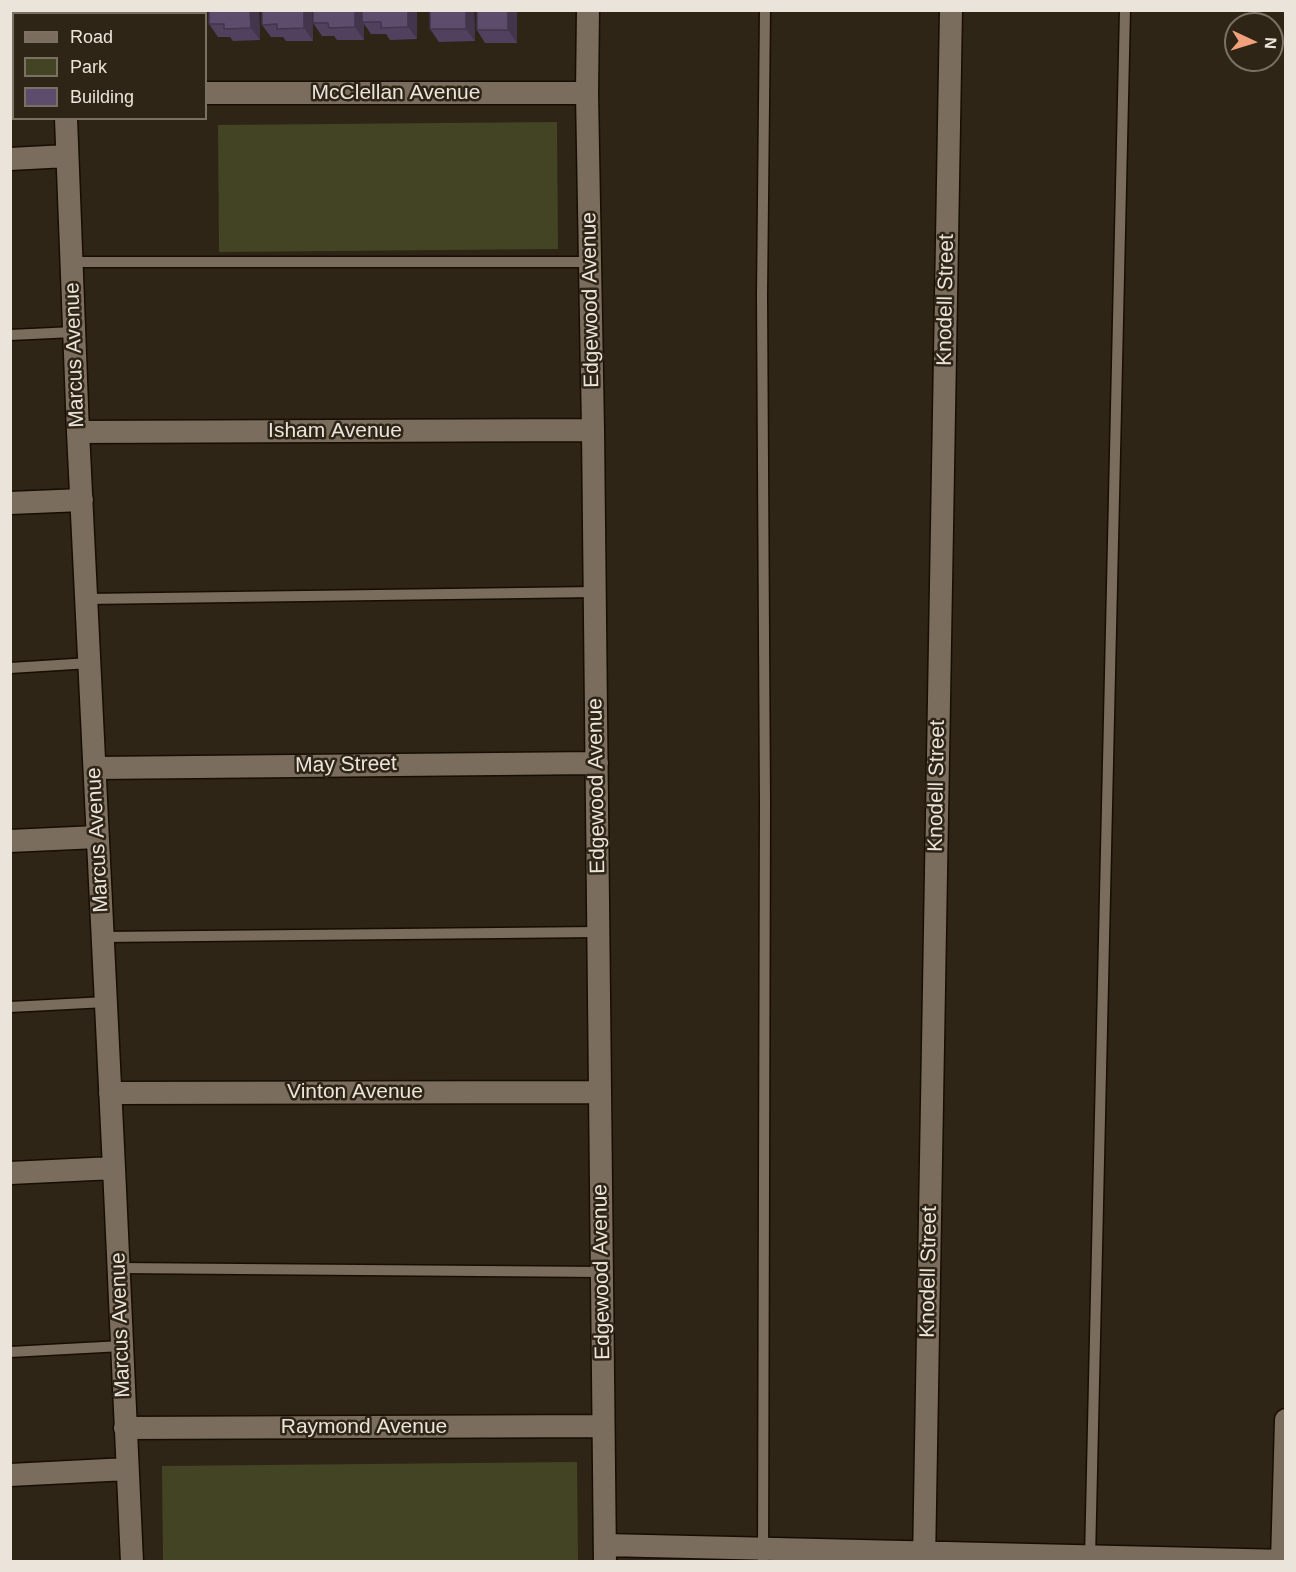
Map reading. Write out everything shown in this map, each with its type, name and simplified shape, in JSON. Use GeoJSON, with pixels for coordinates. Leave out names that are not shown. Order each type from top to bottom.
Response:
{"type":"FeatureCollection","features":[{"type":"Feature","properties":{"kind":"street","name":"Edgewood Avenue"},"geometry":{"type":"LineString","coordinates":[[588,10],[587,93],[595,592],[605,1553]]}},
{"type":"Feature","properties":{"kind":"street","name":"Knodell Street"},"geometry":{"type":"LineString","coordinates":[[924,1557],[951,10]]}},
{"type":"Feature","properties":{"kind":"street","name":"McClellan Avenue"},"geometry":{"type":"LineString","coordinates":[[207,93],[587,93]]}},
{"type":"Feature","properties":{"kind":"street","name":"Marcus Avenue"},"geometry":{"type":"LineString","coordinates":[[66,120],[78,432],[132,1562]]}},
{"type":"Feature","properties":{"kind":"street"},"geometry":{"type":"LineString","coordinates":[[10,159],[67,156]]}},
{"type":"Feature","properties":{"kind":"street","name":"Isham Avenue"},"geometry":{"type":"LineString","coordinates":[[78,432],[593,430]]}},
{"type":"Feature","properties":{"kind":"street"},"geometry":{"type":"LineString","coordinates":[[10,503],[82,500]]}},
{"type":"Feature","properties":{"kind":"street","name":"May Street"},"geometry":{"type":"LineString","coordinates":[[95,768],[597,763]]}},
{"type":"Feature","properties":{"kind":"street"},"geometry":{"type":"LineString","coordinates":[[10,841],[97,837]]}},
{"type":"Feature","properties":{"kind":"street","name":"Vinton Avenue"},"geometry":{"type":"LineString","coordinates":[[111,1092],[600,1092]]}},
{"type":"Feature","properties":{"kind":"street"},"geometry":{"type":"LineString","coordinates":[[10,1173],[114,1168]]}},
{"type":"Feature","properties":{"kind":"street"},"geometry":{"type":"LineString","coordinates":[[605,1553],[1283,1561],[1286,1420]]}},
{"type":"Feature","properties":{"kind":"street","name":"Raymond Avenue"},"geometry":{"type":"LineString","coordinates":[[125,1428],[603,1426]]}},
{"type":"Feature","properties":{"kind":"street"},"geometry":{"type":"LineString","coordinates":[[10,1475],[127,1469]]}},
{"type":"Feature","properties":{"kind":"lane"},"geometry":{"type":"LineString","coordinates":[[763,1555],[765,804],[762,295],[765,10]]}},
{"type":"Feature","properties":{"kind":"lane"},"geometry":{"type":"LineString","coordinates":[[1090,1559],[1125,10]]}},
{"type":"Feature","properties":{"kind":"lane"},"geometry":{"type":"LineString","coordinates":[[71,262],[590,262]]}},
{"type":"Feature","properties":{"kind":"lane"},"geometry":{"type":"LineString","coordinates":[[10,335],[74,332]]}},
{"type":"Feature","properties":{"kind":"lane"},"geometry":{"type":"LineString","coordinates":[[87,599],[595,592]]}},
{"type":"Feature","properties":{"kind":"lane"},"geometry":{"type":"LineString","coordinates":[[10,668],[90,663]]}},
{"type":"Feature","properties":{"kind":"lane"},"geometry":{"type":"LineString","coordinates":[[103,936],[599,932]]}},
{"type":"Feature","properties":{"kind":"lane"},"geometry":{"type":"LineString","coordinates":[[10,1007],[106,1002]]}},
{"type":"Feature","properties":{"kind":"lane"},"geometry":{"type":"LineString","coordinates":[[119,1268],[602,1272]]}},
{"type":"Feature","properties":{"kind":"lane"},"geometry":{"type":"LineString","coordinates":[[10,1352],[122,1346]]}},
{"type":"Feature","properties":{"kind":"green space"},"geometry":{"type":"Polygon","coordinates":[[[557,122],[558,249],[219,252],[218,125],[557,122]]]}},
{"type":"Feature","properties":{"kind":"green space"},"geometry":{"type":"Polygon","coordinates":[[[577,1462],[578,1561],[163,1561],[162,1466],[577,1462]]]}},
{"type":"Feature","properties":{"kind":"building"},"geometry":{"type":"Polygon","coordinates":[[[209,10],[250,10],[251,28],[224,29],[224,24],[209,24],[209,10]]]}},
{"type":"Feature","properties":{"kind":"building"},"geometry":{"type":"Polygon","coordinates":[[[262,10],[304,10],[304,28],[277,29],[277,24],[262,25],[262,10]]]}},
{"type":"Feature","properties":{"kind":"building"},"geometry":{"type":"Polygon","coordinates":[[[313,10],[355,10],[355,27],[329,28],[328,23],[313,23],[313,10]]]}},
{"type":"Feature","properties":{"kind":"building"},"geometry":{"type":"Polygon","coordinates":[[[362,10],[408,10],[408,27],[381,28],[381,22],[362,22],[362,10]]]}},
{"type":"Feature","properties":{"kind":"building"},"geometry":{"type":"Polygon","coordinates":[[[430,10],[466,10],[466,29],[430,29],[430,10]]]}},
{"type":"Feature","properties":{"kind":"building"},"geometry":{"type":"Polygon","coordinates":[[[477,10],[508,10],[508,30],[477,30],[477,10]]]}}]}
